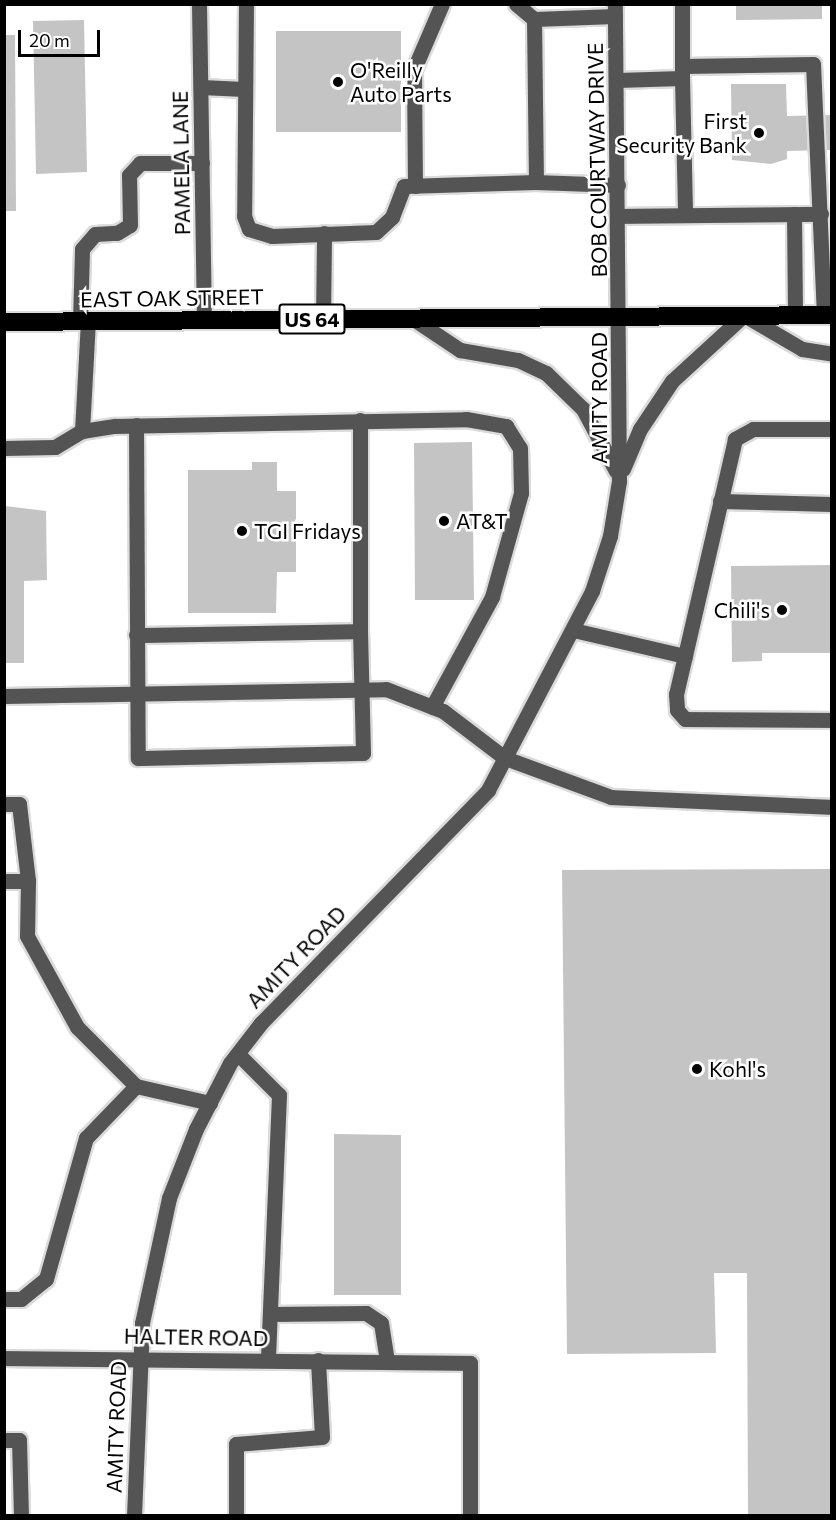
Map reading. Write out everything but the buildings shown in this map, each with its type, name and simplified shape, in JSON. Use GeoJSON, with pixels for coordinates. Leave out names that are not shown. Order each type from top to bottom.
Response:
{"type":"FeatureCollection","features":[{"type":"Feature","properties":{"kind":"highway","name":"EAST OAK STREET"},"geometry":{"type":"LineString","coordinates":[[4,322],[828,315]]}},
{"type":"Feature","properties":{"kind":"street","name":"PAMELA LANE"},"geometry":{"type":"LineString","coordinates":[[199,4],[204,321]]}},
{"type":"Feature","properties":{"kind":"street"},"geometry":{"type":"LineString","coordinates":[[246,4],[244,216],[249,229],[272,236],[376,231],[392,217],[404,186],[536,182],[618,185]]}},
{"type":"Feature","properties":{"kind":"street"},"geometry":{"type":"LineString","coordinates":[[414,186],[414,69],[442,4]]}},
{"type":"Feature","properties":{"kind":"street"},"geometry":{"type":"LineString","coordinates":[[516,4],[534,19],[615,10]]}},
{"type":"Feature","properties":{"kind":"street"},"geometry":{"type":"LineString","coordinates":[[682,4],[686,215]]}},
{"type":"Feature","properties":{"kind":"street","name":"BOB COURTWAY DRIVE"},"geometry":{"type":"LineString","coordinates":[[615,10],[620,315]]}},
{"type":"Feature","properties":{"kind":"street"},"geometry":{"type":"LineString","coordinates":[[534,19],[536,182]]}},
{"type":"Feature","properties":{"kind":"street"},"geometry":{"type":"LineString","coordinates":[[616,80],[683,72],[813,64],[828,315]]}},
{"type":"Feature","properties":{"kind":"street"},"geometry":{"type":"LineString","coordinates":[[201,87],[244,89]]}},
{"type":"Feature","properties":{"kind":"street"},"geometry":{"type":"LineString","coordinates":[[82,431],[84,322],[82,249],[95,234],[117,233],[130,225],[129,175],[140,163],[202,163]]}},
{"type":"Feature","properties":{"kind":"street"},"geometry":{"type":"LineString","coordinates":[[794,214],[795,315]]}},
{"type":"Feature","properties":{"kind":"street"},"geometry":{"type":"LineString","coordinates":[[619,216],[821,214]]}},
{"type":"Feature","properties":{"kind":"street"},"geometry":{"type":"LineString","coordinates":[[323,319],[324,233]]}},
{"type":"Feature","properties":{"kind":"street","name":"AMITY ROAD"},"geometry":{"type":"LineString","coordinates":[[134,1515],[139,1357],[169,1198],[210,1103],[238,1054],[488,790],[573,630],[610,536],[619,481],[620,315]]}},
{"type":"Feature","properties":{"kind":"street"},"geometry":{"type":"LineString","coordinates":[[744,315],[802,349],[831,354]]}},
{"type":"Feature","properties":{"kind":"street","name":"AMITY ROAD"},"geometry":{"type":"LineString","coordinates":[[619,481],[640,429],[664,392],[711,340],[744,315]]}},
{"type":"Feature","properties":{"kind":"street"},"geometry":{"type":"LineString","coordinates":[[412,318],[460,350],[518,360],[546,373],[583,409],[619,481]]}},
{"type":"Feature","properties":{"kind":"street"},"geometry":{"type":"LineString","coordinates":[[4,448],[55,447],[82,431],[136,426],[466,418],[506,426],[520,448],[521,493],[492,597],[432,707]]}},
{"type":"Feature","properties":{"kind":"street"},"geometry":{"type":"LineString","coordinates":[[136,426],[138,758],[363,753],[360,631],[360,420]]}},
{"type":"Feature","properties":{"kind":"street"},"geometry":{"type":"LineString","coordinates":[[831,429],[743,431],[735,439],[676,694],[677,710],[685,719],[831,720]]}},
{"type":"Feature","properties":{"kind":"street"},"geometry":{"type":"LineString","coordinates":[[720,501],[831,504]]}},
{"type":"Feature","properties":{"kind":"street"},"geometry":{"type":"LineString","coordinates":[[573,630],[685,656]]}},
{"type":"Feature","properties":{"kind":"street"},"geometry":{"type":"LineString","coordinates":[[136,635],[360,631]]}},
{"type":"Feature","properties":{"kind":"street"},"geometry":{"type":"LineString","coordinates":[[4,696],[386,689],[432,707],[506,758],[611,797],[831,807]]}},
{"type":"Feature","properties":{"kind":"street"},"geometry":{"type":"LineString","coordinates":[[4,804],[19,804],[28,881],[27,936],[77,1026],[136,1086],[210,1103]]}},
{"type":"Feature","properties":{"kind":"street"},"geometry":{"type":"LineString","coordinates":[[4,881],[28,881]]}},
{"type":"Feature","properties":{"kind":"street"},"geometry":{"type":"LineString","coordinates":[[238,1054],[279,1095],[268,1359]]}},
{"type":"Feature","properties":{"kind":"street"},"geometry":{"type":"LineString","coordinates":[[4,1299],[21,1299],[46,1279],[86,1138],[136,1086]]}},
{"type":"Feature","properties":{"kind":"street"},"geometry":{"type":"LineString","coordinates":[[270,1314],[366,1313],[381,1323],[387,1362]]}},
{"type":"Feature","properties":{"kind":"street","name":"HALTER ROAD"},"geometry":{"type":"LineString","coordinates":[[4,1358],[139,1357],[470,1363],[470,1515]]}},
{"type":"Feature","properties":{"kind":"street"},"geometry":{"type":"LineString","coordinates":[[236,1515],[236,1444],[322,1437],[318,1360]]}},
{"type":"Feature","properties":{"kind":"street"},"geometry":{"type":"LineString","coordinates":[[4,1440],[19,1440],[21,1515]]}},
{"type":"Feature","properties":{"kind":"place","name":"O'Reilly Auto Parts"},"geometry":{"type":"Point","coordinates":[338,82]}},
{"type":"Feature","properties":{"kind":"place","name":"First Security Bank"},"geometry":{"type":"Point","coordinates":[759,133]}},
{"type":"Feature","properties":{"kind":"place","name":"AT&T"},"geometry":{"type":"Point","coordinates":[444,521]}},
{"type":"Feature","properties":{"kind":"place","name":"TGI Fridays"},"geometry":{"type":"Point","coordinates":[242,531]}},
{"type":"Feature","properties":{"kind":"place","name":"Chili's"},"geometry":{"type":"Point","coordinates":[782,610]}},
{"type":"Feature","properties":{"kind":"place","name":"Kohl's"},"geometry":{"type":"Point","coordinates":[697,1069]}}]}
